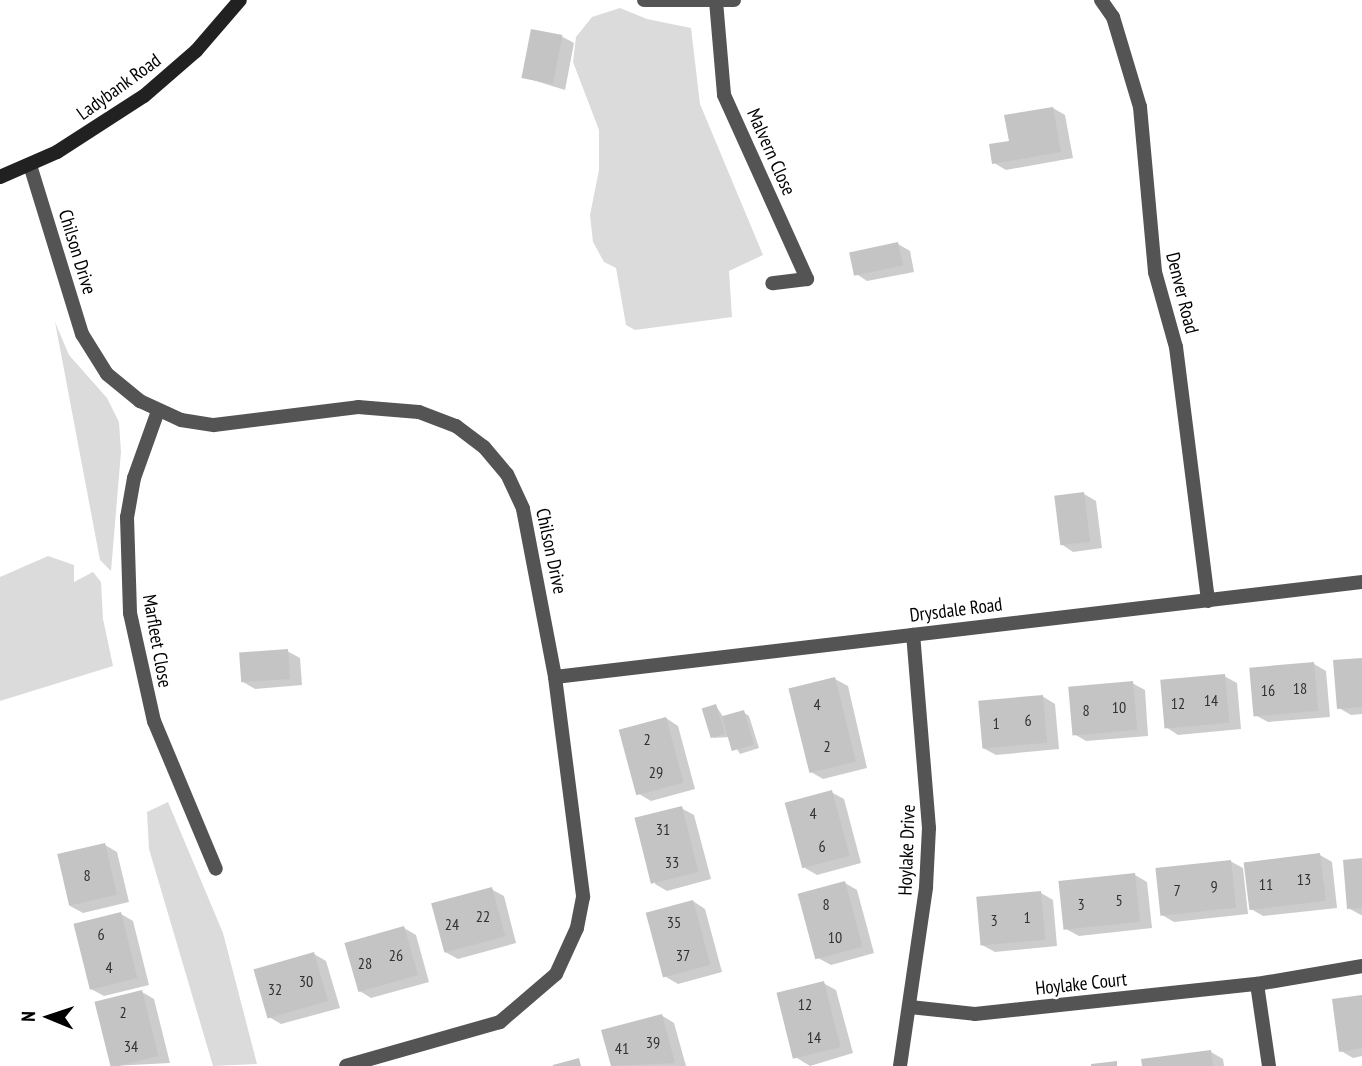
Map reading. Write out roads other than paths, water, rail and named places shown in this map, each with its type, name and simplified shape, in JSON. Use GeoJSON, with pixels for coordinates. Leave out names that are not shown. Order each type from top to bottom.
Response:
{"type":"FeatureCollection","features":[{"type":"Feature","properties":{"kind":"street","name":"Ladybank Road"},"geometry":{"type":"LineString","coordinates":[[0,177],[30,165],[89,134],[172,75],[240,0]]}},
{"type":"Feature","properties":{"kind":"street"},"geometry":{"type":"LineString","coordinates":[[644,0],[734,0]]}},
{"type":"Feature","properties":{"kind":"street","name":"Denver Road"},"geometry":{"type":"LineString","coordinates":[[1101,0],[1113,17],[1140,107],[1155,272],[1176,346],[1208,601]]}},
{"type":"Feature","properties":{"kind":"street","name":"Malvern Close"},"geometry":{"type":"LineString","coordinates":[[716,1],[724,95],[807,279],[772,284]]}},
{"type":"Feature","properties":{"kind":"street","name":"Chilson Drive"},"geometry":{"type":"LineString","coordinates":[[30,165],[82,334],[94,358],[122,388],[158,411],[214,425],[384,406],[419,411],[456,426],[497,460],[516,490],[529,530],[555,677],[583,897],[569,950],[540,992],[500,1022],[346,1066]]}},
{"type":"Feature","properties":{"kind":"street","name":"Marfleet Close"},"geometry":{"type":"LineString","coordinates":[[158,411],[134,478],[127,517],[130,613],[155,721],[216,869]]}},
{"type":"Feature","properties":{"kind":"street","name":"Drysdale Road"},"geometry":{"type":"LineString","coordinates":[[555,677],[1362,582]]}},
{"type":"Feature","properties":{"kind":"street","name":"Hoylake Drive"},"geometry":{"type":"LineString","coordinates":[[900,1066],[910,1007],[929,828],[913,635]]}},
{"type":"Feature","properties":{"kind":"street","name":"Hoylake Court"},"geometry":{"type":"LineString","coordinates":[[910,1007],[975,1014],[1256,984],[1362,966]]}},
{"type":"Feature","properties":{"kind":"street"},"geometry":{"type":"LineString","coordinates":[[1256,984],[1269,1066]]}}]}
